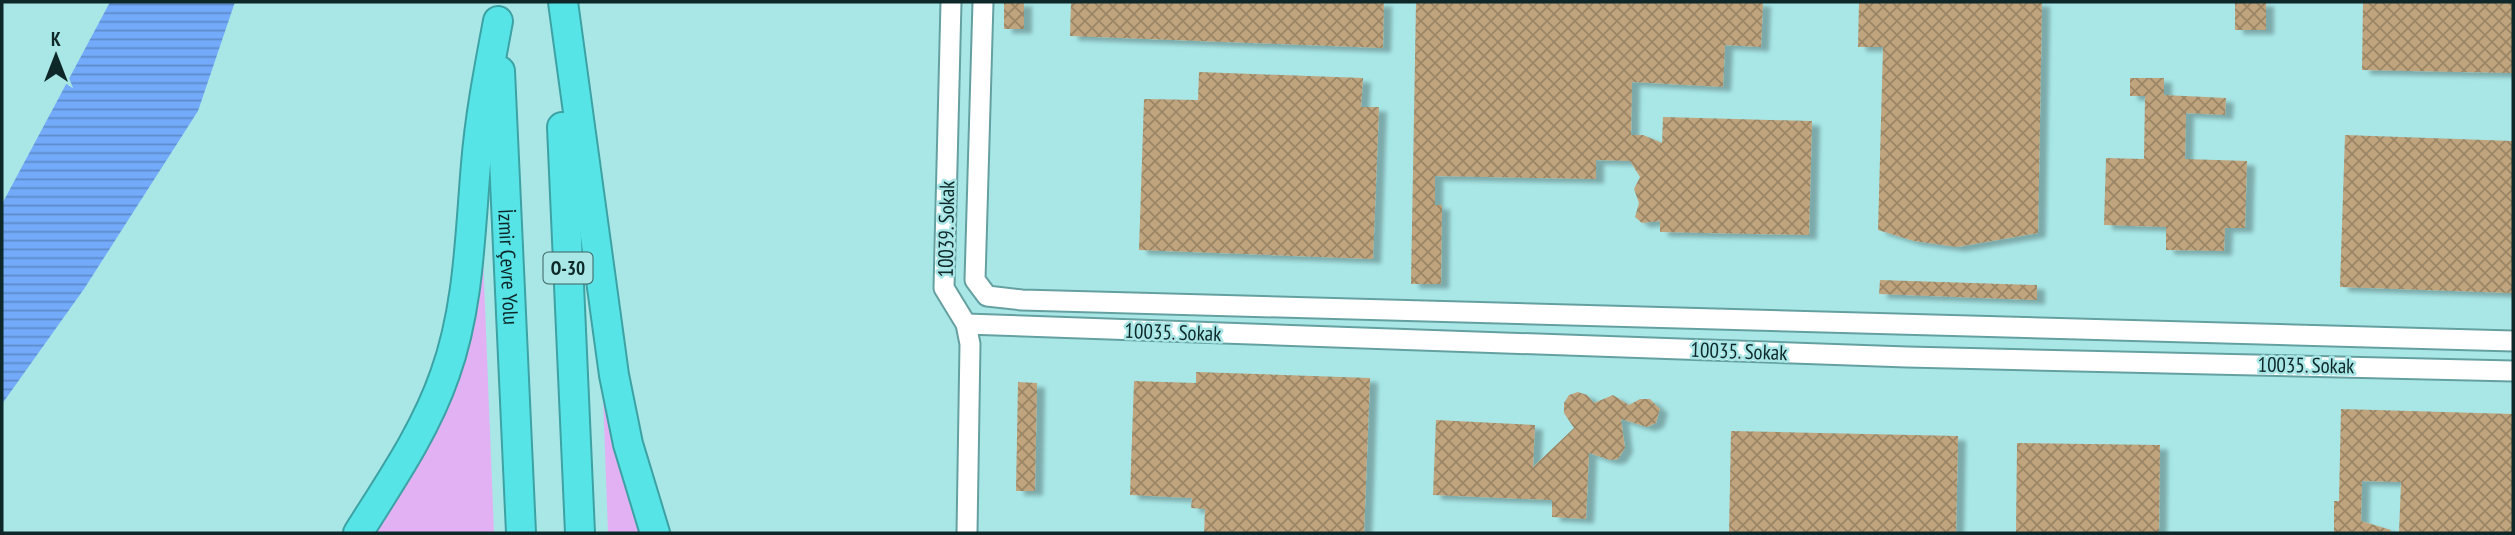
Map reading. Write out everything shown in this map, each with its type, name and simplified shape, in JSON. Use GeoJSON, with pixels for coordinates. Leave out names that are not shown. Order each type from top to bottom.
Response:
{"type":"FeatureCollection","features":[{"type":"Feature","properties":{"kind":"highway","name":"O-30"},"geometry":{"type":"LineString","coordinates":[[557,2],[580,533]]}},
{"type":"Feature","properties":{"kind":"highway"},"geometry":{"type":"LineString","coordinates":[[563,2],[614,375],[628,444],[655,533]]}},
{"type":"Feature","properties":{"kind":"highway"},"geometry":{"type":"LineString","coordinates":[[358,533],[410,450],[446,373],[460,318],[469,259],[480,115],[497,11]]}},
{"type":"Feature","properties":{"kind":"highway","name":"İzmir Çevre Yolu"},"geometry":{"type":"LineString","coordinates":[[497,11],[521,533]]}},
{"type":"Feature","properties":{"kind":"street","name":"10039. Sokak"},"geometry":{"type":"LineString","coordinates":[[951,2],[944,288],[966,324],[970,344],[967,533]]}},
{"type":"Feature","properties":{"kind":"street","name":"10039. Sokak"},"geometry":{"type":"LineString","coordinates":[[975,280],[983,2]]}},
{"type":"Feature","properties":{"kind":"street","name":"10035. Sokak"},"geometry":{"type":"LineString","coordinates":[[975,280],[988,296],[1022,300],[2513,341]]}},
{"type":"Feature","properties":{"kind":"street","name":"10035. Sokak"},"geometry":{"type":"LineString","coordinates":[[966,324],[1893,357],[2513,370]]}},
{"type":"Feature","properties":{"kind":"shaded area"},"geometry":{"type":"Polygon","coordinates":[[[483,256],[494,533],[370,533],[468,324],[483,256]]]}},
{"type":"Feature","properties":{"kind":"shaded area"},"geometry":{"type":"Polygon","coordinates":[[[603,395],[640,533],[608,533],[603,395]]]}},
{"type":"Feature","properties":{"kind":"water"},"geometry":{"type":"Polygon","coordinates":[[[110,2],[235,2],[198,111],[84,289],[2,404],[2,204],[110,2]]]}},
{"type":"Feature","properties":{"kind":"building"},"geometry":{"type":"Polygon","coordinates":[[[1004,2],[1024,2],[1024,29],[1004,29],[1004,2]]]}},
{"type":"Feature","properties":{"kind":"building"},"geometry":{"type":"Polygon","coordinates":[[[1071,2],[1384,2],[1383,48],[1070,36],[1071,2]]]}},
{"type":"Feature","properties":{"kind":"building"},"geometry":{"type":"Polygon","coordinates":[[[1416,2],[1763,2],[1761,47],[1725,45],[1723,87],[1632,82],[1631,135],[1643,135],[1662,143],[1663,117],[1812,121],[1809,235],[1660,232],[1660,221],[1642,223],[1635,217],[1639,203],[1634,189],[1640,177],[1630,161],[1596,160],[1596,179],[1435,176],[1435,205],[1442,205],[1441,284],[1411,284],[1416,2]]]}},
{"type":"Feature","properties":{"kind":"building"},"geometry":{"type":"Polygon","coordinates":[[[1859,2],[2042,2],[2038,233],[1957,247],[1914,241],[1878,230],[1883,47],[1858,47],[1859,2]]]}},
{"type":"Feature","properties":{"kind":"building"},"geometry":{"type":"Polygon","coordinates":[[[2235,2],[2266,2],[2266,30],[2235,30],[2235,2]]]}},
{"type":"Feature","properties":{"kind":"building"},"geometry":{"type":"Polygon","coordinates":[[[2363,2],[2513,2],[2513,73],[2362,70],[2363,2]]]}},
{"type":"Feature","properties":{"kind":"building"},"geometry":{"type":"Polygon","coordinates":[[[1199,72],[1363,78],[1361,107],[1379,107],[1373,259],[1139,250],[1144,99],[1198,100],[1199,72]]]}},
{"type":"Feature","properties":{"kind":"building"},"geometry":{"type":"Polygon","coordinates":[[[2130,78],[2164,78],[2164,95],[2226,98],[2225,115],[2186,113],[2185,159],[2247,161],[2245,228],[2225,228],[2224,251],[2166,250],[2166,227],[2104,225],[2106,158],[2144,159],[2145,96],[2130,96],[2130,78]]]}},
{"type":"Feature","properties":{"kind":"building"},"geometry":{"type":"Polygon","coordinates":[[[2345,135],[2513,141],[2513,293],[2340,287],[2345,135]]]}},
{"type":"Feature","properties":{"kind":"building"},"geometry":{"type":"Polygon","coordinates":[[[1880,280],[2037,285],[2037,300],[1879,294],[1880,280]]]}},
{"type":"Feature","properties":{"kind":"building"},"geometry":{"type":"Polygon","coordinates":[[[1196,372],[1370,378],[1364,533],[1204,533],[1205,509],[1191,508],[1192,498],[1130,495],[1134,381],[1196,383],[1196,372]]]}},
{"type":"Feature","properties":{"kind":"building"},"geometry":{"type":"Polygon","coordinates":[[[1018,382],[1037,383],[1035,491],[1016,491],[1018,382]]]}},
{"type":"Feature","properties":{"kind":"building"},"geometry":{"type":"Polygon","coordinates":[[[1578,392],[1587,395],[1594,403],[1613,395],[1629,405],[1640,399],[1650,399],[1660,409],[1656,423],[1647,427],[1621,419],[1625,448],[1618,459],[1610,460],[1589,453],[1586,519],[1552,517],[1552,500],[1433,495],[1436,420],[1535,425],[1533,467],[1574,428],[1564,413],[1564,403],[1569,395],[1578,392]]]}},
{"type":"Feature","properties":{"kind":"building"},"geometry":{"type":"Polygon","coordinates":[[[2341,409],[2513,414],[2513,533],[2399,533],[2401,482],[2362,481],[2361,521],[2391,530],[2390,533],[2334,533],[2334,501],[2339,501],[2341,409]]]}},
{"type":"Feature","properties":{"kind":"building"},"geometry":{"type":"Polygon","coordinates":[[[1731,431],[1958,436],[1956,533],[1729,533],[1731,431]]]}},
{"type":"Feature","properties":{"kind":"building"},"geometry":{"type":"Polygon","coordinates":[[[2017,443],[2160,445],[2159,533],[2016,533],[2017,443]]]}}]}
